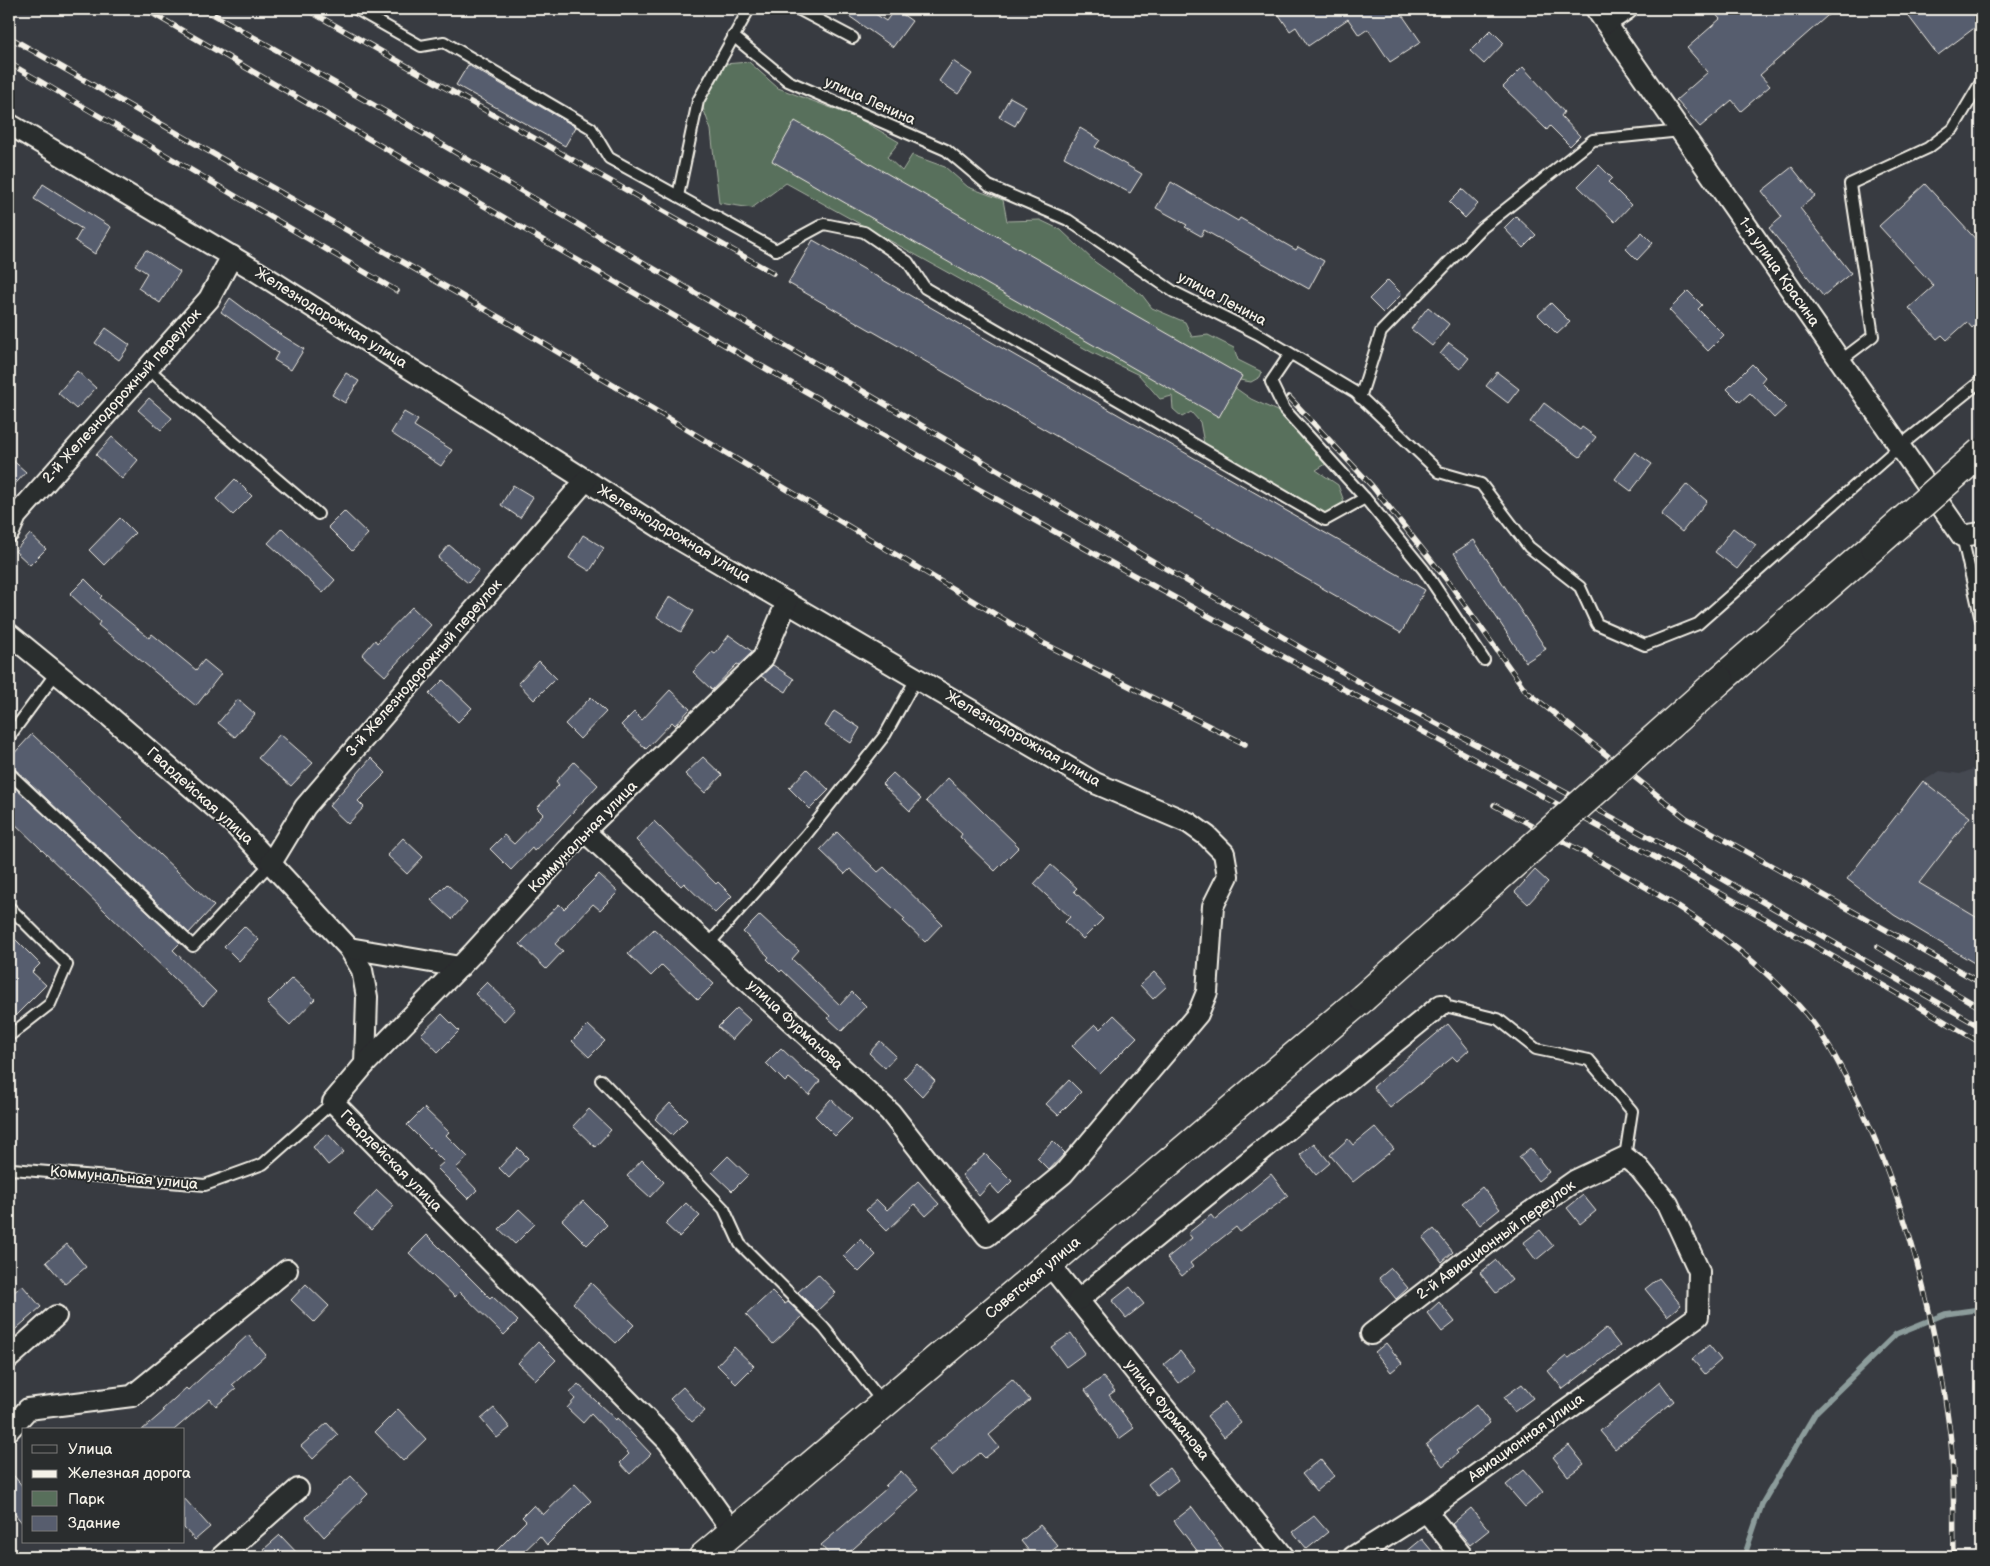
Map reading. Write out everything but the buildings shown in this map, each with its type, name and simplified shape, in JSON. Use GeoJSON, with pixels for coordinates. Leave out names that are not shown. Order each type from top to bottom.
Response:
{"type":"FeatureCollection","features":[{"type":"Feature","properties":{"kind":"main road","name":"Советская улица"},"geometry":{"type":"LineString","coordinates":[[703,1557],[1363,998],[1720,680],[1981,452]]}},
{"type":"Feature","properties":{"kind":"street"},"geometry":{"type":"LineString","coordinates":[[1601,16],[1627,9]]}},
{"type":"Feature","properties":{"kind":"street","name":"1-я улица Красина"},"geometry":{"type":"LineString","coordinates":[[1601,16],[1900,446],[1972,534]]}},
{"type":"Feature","properties":{"kind":"street","name":"Железнодорожная улица"},"geometry":{"type":"LineString","coordinates":[[9,124],[232,256],[677,538],[1095,783],[1189,823],[1208,836],[1224,853],[1228,876],[1213,906],[1207,992],[1198,1014],[1064,1174],[987,1236]]}},
{"type":"Feature","properties":{"kind":"street","name":"2-й Железнодорожный переулок"},"geometry":{"type":"LineString","coordinates":[[9,532],[16,516],[209,299],[232,256]]}},
{"type":"Feature","properties":{"kind":"street","name":"3-й Железнодорожный переулок"},"geometry":{"type":"LineString","coordinates":[[272,863],[305,808],[586,480]]}},
{"type":"Feature","properties":{"kind":"street","name":"Коммунальная улица"},"geometry":{"type":"LineString","coordinates":[[365,1064],[460,967],[584,832],[763,658],[787,602]]}},
{"type":"Feature","properties":{"kind":"street","name":"Гвардейская улица"},"geometry":{"type":"LineString","coordinates":[[9,634],[234,823],[349,948],[362,970],[367,997],[365,1064],[333,1102],[668,1441],[733,1532]]}},
{"type":"Feature","properties":{"kind":"street","name":"улица Фурманова"},"geometry":{"type":"LineString","coordinates":[[584,832],[890,1112],[987,1236]]}},
{"type":"Feature","properties":{"kind":"street"},"geometry":{"type":"LineString","coordinates":[[349,948],[460,967]]}},
{"type":"Feature","properties":{"kind":"street"},"geometry":{"type":"LineString","coordinates":[[1078,1300],[1441,1005]]}},
{"type":"Feature","properties":{"kind":"street","name":"Авиационная улица"},"geometry":{"type":"LineString","coordinates":[[1353,1557],[1426,1510],[1698,1316],[1699,1271],[1668,1204],[1639,1168],[1625,1157]]}},
{"type":"Feature","properties":{"kind":"street","name":"2-й Авиационный переулок"},"geometry":{"type":"LineString","coordinates":[[1371,1334],[1506,1229],[1576,1180],[1625,1157]]}},
{"type":"Feature","properties":{"kind":"street","name":"улица Фурманова"},"geometry":{"type":"LineString","coordinates":[[1049,1264],[1284,1557]]}},
{"type":"Feature","properties":{"kind":"street"},"geometry":{"type":"LineString","coordinates":[[9,1430],[28,1409],[132,1396],[287,1270]]}},
{"type":"Feature","properties":{"kind":"street"},"geometry":{"type":"LineString","coordinates":[[9,1358],[56,1316]]}},
{"type":"Feature","properties":{"kind":"street"},"geometry":{"type":"LineString","coordinates":[[221,1557],[298,1489]]}},
{"type":"Feature","properties":{"kind":"street"},"geometry":{"type":"LineString","coordinates":[[1426,1510],[1463,1557]]}},
{"type":"Feature","properties":{"kind":"lane"},"geometry":{"type":"LineString","coordinates":[[356,9],[420,46],[444,42],[591,128],[609,158],[776,250],[824,224],[864,232],[908,262],[925,288],[1325,520],[1365,498]]}},
{"type":"Feature","properties":{"kind":"lane"},"geometry":{"type":"LineString","coordinates":[[678,196],[698,101],[749,9]]}},
{"type":"Feature","properties":{"kind":"lane"},"geometry":{"type":"LineString","coordinates":[[798,9],[853,38]]}},
{"type":"Feature","properties":{"kind":"lane","name":"улица Ленина"},"geometry":{"type":"LineString","coordinates":[[734,36],[788,81],[946,150],[989,186],[1068,220],[1174,292],[1290,354],[1354,392],[1439,472],[1481,484],[1529,547],[1580,587],[1597,624],[1645,645],[1698,624],[1900,446]]}},
{"type":"Feature","properties":{"kind":"lane"},"geometry":{"type":"LineString","coordinates":[[1840,361],[1873,336],[1850,184],[1928,148],[1953,129],[1981,82]]}},
{"type":"Feature","properties":{"kind":"lane"},"geometry":{"type":"LineString","coordinates":[[1360,398],[1381,332],[1482,228],[1593,140],[1681,132]]}},
{"type":"Feature","properties":{"kind":"lane"},"geometry":{"type":"LineString","coordinates":[[1290,354],[1272,382],[1284,409],[1365,498],[1424,570],[1484,660]]}},
{"type":"Feature","properties":{"kind":"lane"},"geometry":{"type":"LineString","coordinates":[[147,368],[318,514]]}},
{"type":"Feature","properties":{"kind":"lane"},"geometry":{"type":"LineString","coordinates":[[1900,446],[1981,381]]}},
{"type":"Feature","properties":{"kind":"lane"},"geometry":{"type":"LineString","coordinates":[[1972,534],[1981,620]]}},
{"type":"Feature","properties":{"kind":"lane"},"geometry":{"type":"LineString","coordinates":[[9,737],[56,672]]}},
{"type":"Feature","properties":{"kind":"lane"},"geometry":{"type":"LineString","coordinates":[[708,945],[806,835],[885,735],[916,677]]}},
{"type":"Feature","properties":{"kind":"lane"},"geometry":{"type":"LineString","coordinates":[[9,773],[193,946],[272,863]]}},
{"type":"Feature","properties":{"kind":"lane"},"geometry":{"type":"LineString","coordinates":[[9,907],[66,965],[50,1004],[9,1036]]}},
{"type":"Feature","properties":{"kind":"lane"},"geometry":{"type":"LineString","coordinates":[[1441,1005],[1498,1020],[1536,1049],[1589,1060],[1632,1111],[1625,1157]]}},
{"type":"Feature","properties":{"kind":"lane"},"geometry":{"type":"LineString","coordinates":[[601,1080],[724,1210],[740,1244],[824,1328],[884,1404]]}},
{"type":"Feature","properties":{"kind":"lane","name":"Коммунальная улица"},"geometry":{"type":"LineString","coordinates":[[9,1172],[12,1169],[205,1185],[263,1164],[333,1102]]}},
{"type":"Feature","properties":{"kind":"shaded area"},"geometry":{"type":"Polygon","coordinates":[[[1981,766],[1981,967],[1894,915],[1847,879],[1923,781],[1940,771],[1960,774],[1981,766]]]}},
{"type":"Feature","properties":{"kind":"green space"},"geometry":{"type":"Polygon","coordinates":[[[749,62],[778,88],[858,118],[899,142],[887,157],[902,171],[912,155],[945,167],[968,187],[1003,200],[1007,221],[1040,220],[1061,230],[1095,262],[1142,295],[1152,308],[1185,322],[1192,337],[1208,335],[1234,348],[1238,360],[1262,372],[1260,377],[1251,382],[1234,379],[1231,385],[1251,399],[1277,411],[1326,464],[1316,470],[1338,485],[1345,504],[1321,520],[1204,443],[1200,422],[1191,412],[1182,417],[1173,409],[1172,396],[1160,399],[1139,375],[1093,353],[786,183],[752,208],[719,203],[711,130],[702,105],[724,64],[749,62]]]}},
{"type":"Feature","properties":{"kind":"waterway"},"geometry":{"type":"LineString","coordinates":[[1744,1557],[1762,1504],[1816,1412],[1896,1334],[1945,1314],[1981,1309]]}},
{"type":"Feature","properties":{"kind":"railway"},"geometry":{"type":"LineString","coordinates":[[145,9],[640,296],[1012,508],[1667,864],[1772,922],[1981,1043]]}},
{"type":"Feature","properties":{"kind":"railway"},"geometry":{"type":"LineString","coordinates":[[204,9],[407,124],[1361,683],[1660,843],[1981,1027]]}},
{"type":"Feature","properties":{"kind":"railway"},"geometry":{"type":"LineString","coordinates":[[306,9],[773,273]]}},
{"type":"Feature","properties":{"kind":"railway"},"geometry":{"type":"LineString","coordinates":[[9,37],[516,327],[1045,644],[1245,744]]}},
{"type":"Feature","properties":{"kind":"railway"},"geometry":{"type":"LineString","coordinates":[[9,63],[397,291]]}},
{"type":"Feature","properties":{"kind":"railway"},"geometry":{"type":"LineString","coordinates":[[1289,397],[1372,486],[1450,584],[1526,691],[1686,818],[1981,983]]}},
{"type":"Feature","properties":{"kind":"railway"},"geometry":{"type":"LineString","coordinates":[[1494,805],[1615,870],[1694,917],[1731,944],[1766,974],[1799,1006],[1825,1040],[1853,1090],[1892,1182],[1928,1306],[1937,1348],[1952,1448],[1954,1557]]}},
{"type":"Feature","properties":{"kind":"railway"},"geometry":{"type":"LineString","coordinates":[[1877,947],[1981,1008]]}}]}
